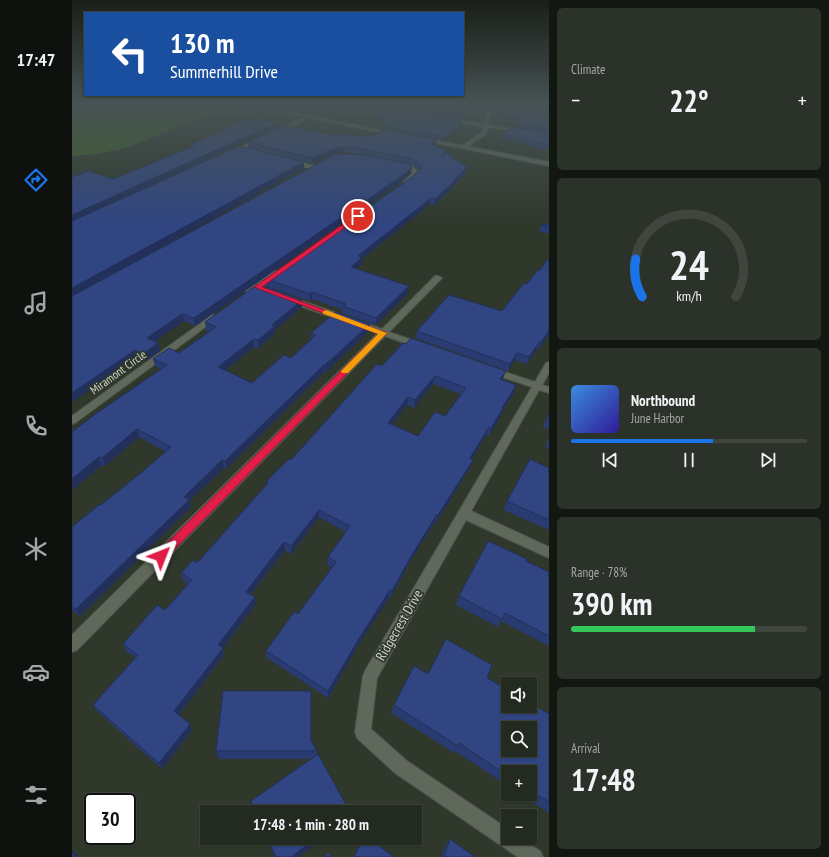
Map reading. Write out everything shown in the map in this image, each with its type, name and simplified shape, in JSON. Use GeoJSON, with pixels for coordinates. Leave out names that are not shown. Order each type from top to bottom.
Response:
{"type":"FeatureCollection","features":[{"type":"Feature","properties":{"kind":"street"},"geometry":{"type":"LineString","coordinates":[[226,155],[249,145]]}},
{"type":"Feature","properties":{"kind":"street"},"geometry":{"type":"LineString","coordinates":[[454,145],[549,164]]}},
{"type":"Feature","properties":{"kind":"street"},"geometry":{"type":"LineString","coordinates":[[240,149],[247,151]]}},
{"type":"Feature","properties":{"kind":"street"},"geometry":{"type":"LineString","coordinates":[[284,160],[316,166],[306,171]]}},
{"type":"Feature","properties":{"kind":"street"},"geometry":{"type":"LineString","coordinates":[[395,164],[410,168],[416,173],[402,185]]}},
{"type":"Feature","properties":{"kind":"street"},"geometry":{"type":"LineString","coordinates":[[244,296],[261,289],[282,270]]}},
{"type":"Feature","properties":{"kind":"street"},"geometry":{"type":"LineString","coordinates":[[72,645],[438,278]]}},
{"type":"Feature","properties":{"kind":"street"},"geometry":{"type":"LineString","coordinates":[[279,295],[427,348]]}},
{"type":"Feature","properties":{"kind":"street","name":"Miramont Circle"},"geometry":{"type":"LineString","coordinates":[[72,421],[225,310]]}},
{"type":"Feature","properties":{"kind":"street","name":"Ridgecrest Drive"},"geometry":{"type":"LineString","coordinates":[[534,857],[401,767],[363,732],[370,676],[463,513],[543,388],[549,365]]}},
{"type":"Feature","properties":{"kind":"street"},"geometry":{"type":"LineString","coordinates":[[486,368],[543,388]]}},
{"type":"Feature","properties":{"kind":"street"},"geometry":{"type":"LineString","coordinates":[[463,513],[549,553]]}},
{"type":"Feature","properties":{"kind":"green space"},"geometry":{"type":"Polygon","coordinates":[[[72,145],[133,145],[96,154],[72,156],[72,145]]]}},
{"type":"Feature","properties":{"kind":"building"},"geometry":{"type":"Polygon","coordinates":[[[190,145],[227,145],[72,215],[72,177],[89,171],[113,179],[194,146],[190,145]]]}},
{"type":"Feature","properties":{"kind":"building"},"geometry":{"type":"Polygon","coordinates":[[[260,145],[432,145],[445,150],[442,156],[446,153],[467,167],[435,199],[431,198],[358,256],[362,257],[351,267],[409,286],[376,318],[343,306],[346,304],[312,292],[310,294],[266,279],[412,177],[421,168],[421,166],[413,159],[357,148],[344,147],[332,149],[312,158],[260,145]]]}},
{"type":"Feature","properties":{"kind":"building"},"geometry":{"type":"Polygon","coordinates":[[[240,146],[304,162],[72,288],[72,221],[240,146]]]}},
{"type":"Feature","properties":{"kind":"building"},"geometry":{"type":"Polygon","coordinates":[[[352,154],[371,156],[408,164],[412,167],[406,173],[194,318],[182,314],[147,338],[158,343],[143,354],[135,350],[72,393],[72,296],[334,155],[352,154]]]}},
{"type":"Feature","properties":{"kind":"building"},"geometry":{"type":"Polygon","coordinates":[[[549,224],[549,227],[541,225],[549,224]]]}},
{"type":"Feature","properties":{"kind":"building"},"geometry":{"type":"Polygon","coordinates":[[[549,258],[549,330],[529,357],[517,353],[510,364],[417,331],[449,295],[502,311],[524,283],[527,284],[549,258]]]}},
{"type":"Feature","properties":{"kind":"building"},"geometry":{"type":"Polygon","coordinates":[[[258,284],[302,300],[272,325],[275,326],[258,340],[254,339],[218,367],[252,383],[284,355],[291,358],[316,335],[311,333],[336,312],[370,324],[324,365],[225,461],[222,460],[184,497],[189,500],[76,609],[72,606],[72,527],[142,472],[171,447],[137,429],[102,458],[99,457],[72,479],[72,432],[94,415],[167,365],[153,359],[169,348],[179,353],[216,327],[205,322],[258,284]]]}},
{"type":"Feature","properties":{"kind":"building"},"geometry":{"type":"Polygon","coordinates":[[[411,338],[506,371],[500,379],[516,385],[491,428],[489,427],[470,458],[473,460],[438,515],[437,514],[392,591],[390,590],[328,691],[266,651],[294,612],[298,614],[336,562],[328,557],[350,526],[319,510],[291,546],[284,542],[246,592],[255,597],[218,645],[223,648],[174,711],[190,724],[159,763],[93,705],[138,655],[123,644],[157,605],[165,610],[192,580],[181,573],[193,560],[197,563],[268,483],[266,482],[289,459],[291,460],[377,364],[382,366],[403,343],[406,344],[411,338]],[[435,376],[415,400],[408,397],[388,423],[418,436],[435,412],[445,416],[466,388],[435,376]]]}},
{"type":"Feature","properties":{"kind":"building"},"geometry":{"type":"Polygon","coordinates":[[[549,413],[549,420],[546,419],[549,413]]]}},
{"type":"Feature","properties":{"kind":"building"},"geometry":{"type":"Polygon","coordinates":[[[530,459],[549,468],[549,520],[507,501],[530,459]]]}},
{"type":"Feature","properties":{"kind":"building"},"geometry":{"type":"Polygon","coordinates":[[[488,541],[527,559],[526,561],[549,572],[549,636],[505,613],[502,619],[459,596],[488,541]]]}},
{"type":"Feature","properties":{"kind":"building"},"geometry":{"type":"Polygon","coordinates":[[[446,639],[492,665],[487,678],[501,686],[501,713],[537,713],[537,707],[549,714],[549,802],[537,794],[537,765],[501,765],[501,771],[459,743],[458,746],[394,705],[414,666],[428,674],[446,639]]]}},
{"type":"Feature","properties":{"kind":"building"},"geometry":{"type":"Polygon","coordinates":[[[223,691],[311,691],[311,741],[317,751],[216,751],[223,691]]]}},
{"type":"Feature","properties":{"kind":"building"},"geometry":{"type":"Polygon","coordinates":[[[318,754],[346,805],[253,805],[251,801],[318,754]]]}},
{"type":"Feature","properties":{"kind":"building"},"geometry":{"type":"Polygon","coordinates":[[[450,839],[475,857],[444,857],[450,839]]]}},
{"type":"Feature","properties":{"kind":"building"},"geometry":{"type":"Polygon","coordinates":[[[270,845],[307,845],[291,857],[276,857],[270,845]]]}},
{"type":"Feature","properties":{"kind":"building"},"geometry":{"type":"Polygon","coordinates":[[[360,845],[378,845],[394,857],[354,857],[360,845]]]}},
{"type":"Feature","properties":{"kind":"building"},"geometry":{"type":"Polygon","coordinates":[[[327,853],[333,857],[325,857],[327,853]]]}},
{"type":"Feature","properties":{"kind":"slow traffic"},"geometry":{"type":"LineString","coordinates":[[326,312],[383,333],[345,371]]}},
{"type":"Feature","properties":{"kind":"route"},"geometry":{"type":"LineString","coordinates":[[161,556],[383,333],[257,287],[358,216]]}}]}
